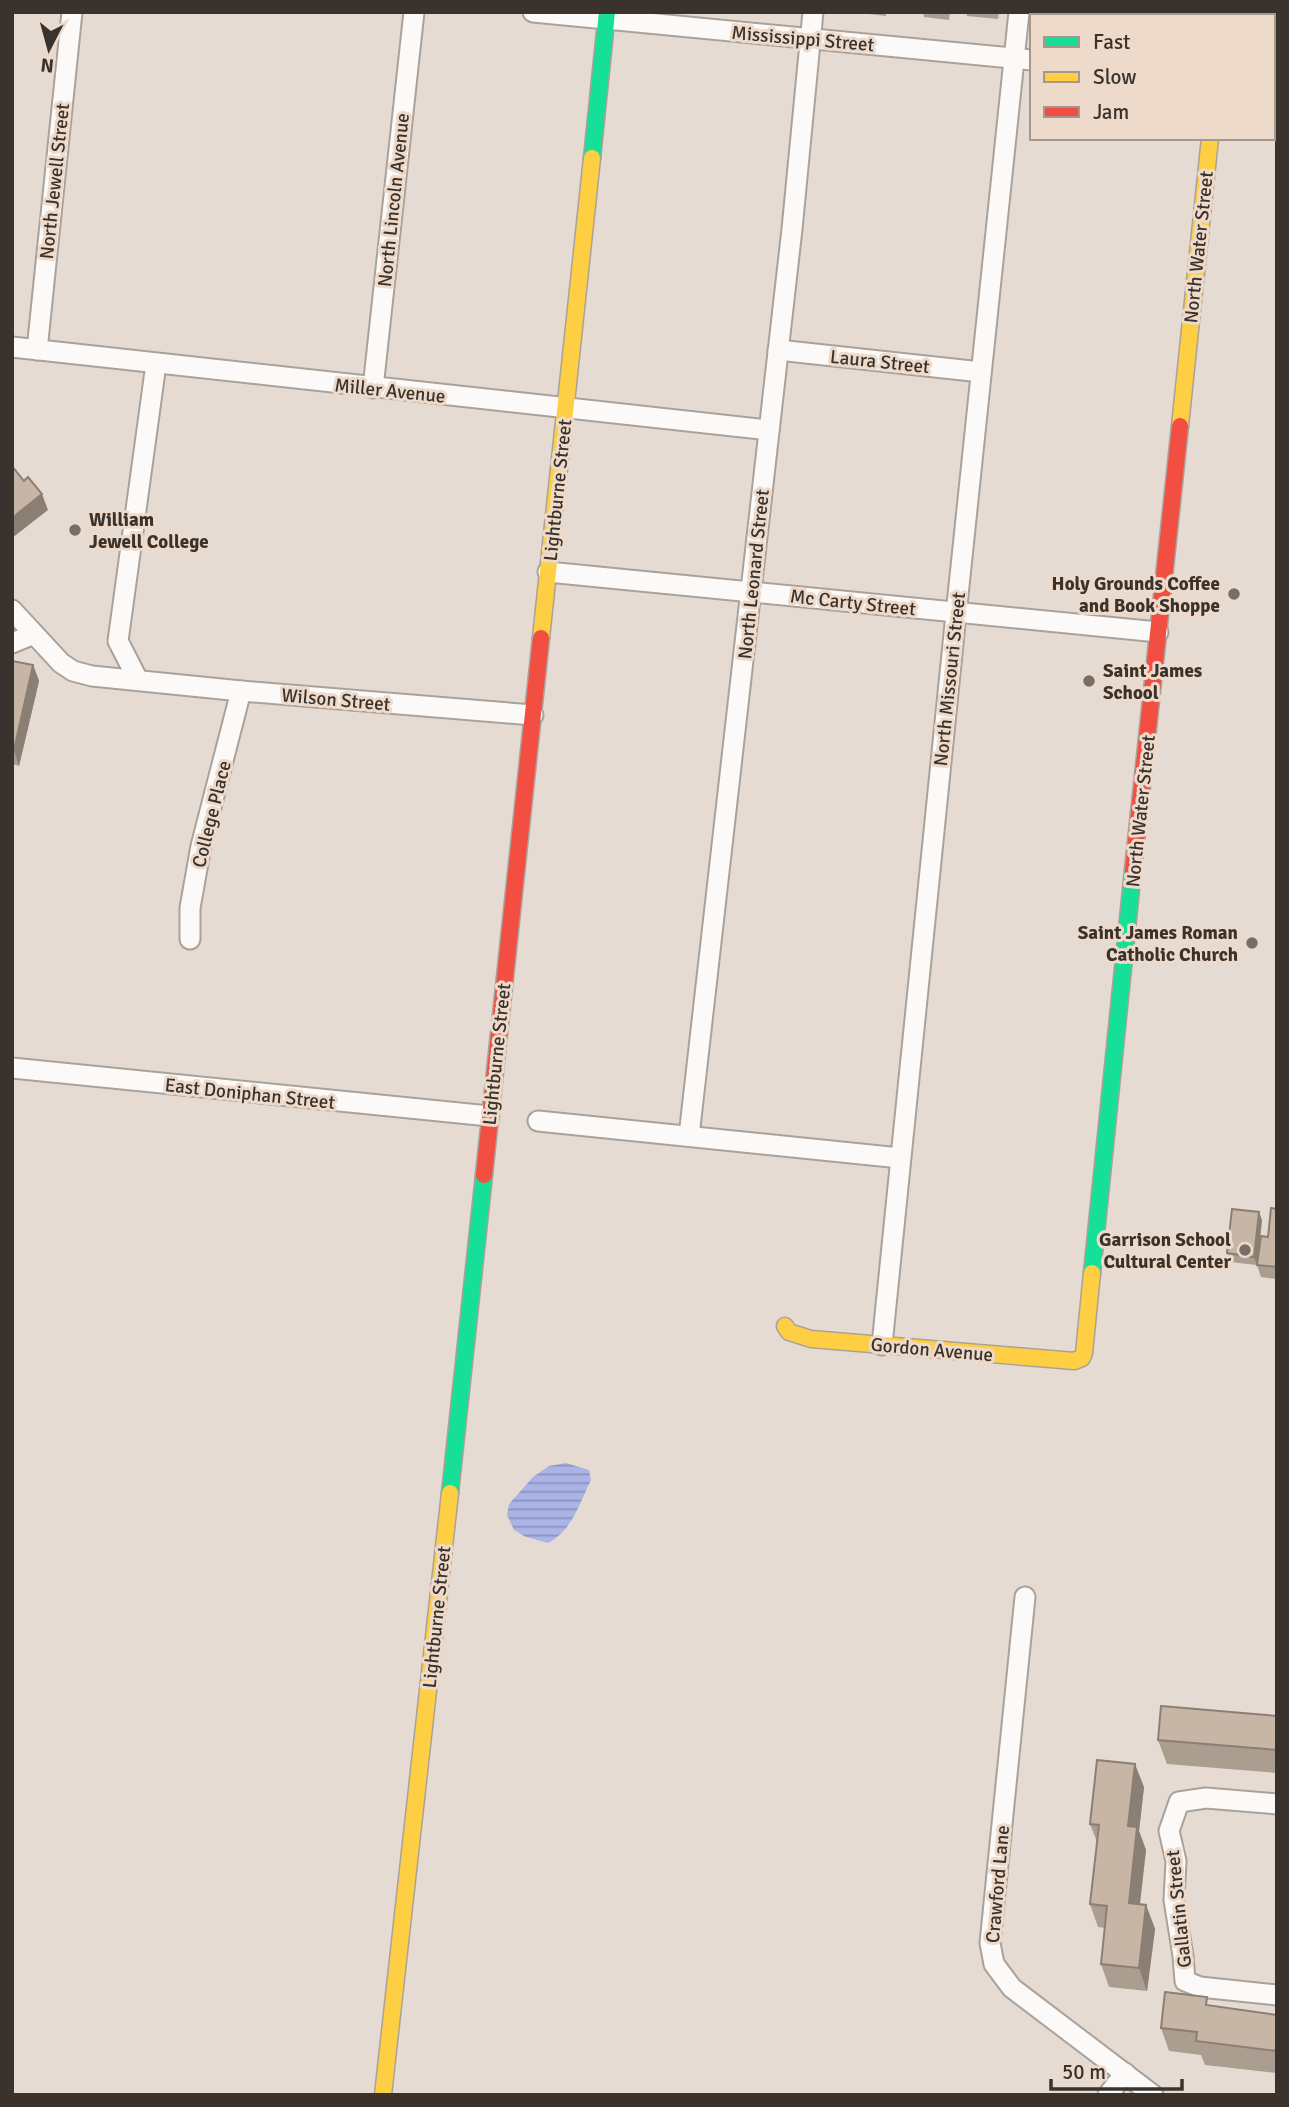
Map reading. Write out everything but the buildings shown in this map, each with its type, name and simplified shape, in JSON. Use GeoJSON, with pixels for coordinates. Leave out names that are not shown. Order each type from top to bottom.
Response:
{"type":"FeatureCollection","features":[{"type":"Feature","properties":{"kind":"main road","name":"Lightburne Street"},"geometry":{"type":"LineString","coordinates":[[383,2095],[472,1299],[489,1116],[606,16]]}},
{"type":"Feature","properties":{"kind":"main road","name":"North Water Street"},"geometry":{"type":"LineString","coordinates":[[1082,1358],[1086,1348],[1101,1180],[1210,140]]}},
{"type":"Feature","properties":{"kind":"main road","name":"Gordon Avenue"},"geometry":{"type":"LineString","coordinates":[[785,1326],[789,1332],[811,1339],[1074,1361],[1082,1358]]}},
{"type":"Feature","properties":{"kind":"street","name":"North Jewell Street"},"geometry":{"type":"LineString","coordinates":[[37,350],[72,12]]}},
{"type":"Feature","properties":{"kind":"street","name":"North Lincoln Avenue"},"geometry":{"type":"LineString","coordinates":[[373,388],[414,12]]}},
{"type":"Feature","properties":{"kind":"street","name":"Mississippi Street"},"geometry":{"type":"LineString","coordinates":[[533,12],[606,16],[1023,59]]}},
{"type":"Feature","properties":{"kind":"street","name":"North Leonard Street"},"geometry":{"type":"LineString","coordinates":[[688,1136],[778,350],[813,12]]}},
{"type":"Feature","properties":{"kind":"street","name":"North Missouri Street"},"geometry":{"type":"LineString","coordinates":[[882,1345],[981,372],[1023,59],[1019,12]]}},
{"type":"Feature","properties":{"kind":"street","name":"Miller Avenue"},"geometry":{"type":"LineString","coordinates":[[12,347],[769,430]]}},
{"type":"Feature","properties":{"kind":"street","name":"Laura Street"},"geometry":{"type":"LineString","coordinates":[[778,350],[981,372]]}},
{"type":"Feature","properties":{"kind":"street"},"geometry":{"type":"LineString","coordinates":[[138,680],[118,642],[156,364]]}},
{"type":"Feature","properties":{"kind":"street","name":"Mc Carty Street"},"geometry":{"type":"LineString","coordinates":[[548,572],[1158,632]]}},
{"type":"Feature","properties":{"kind":"street","name":"Wilson Street"},"geometry":{"type":"LineString","coordinates":[[12,610],[52,656],[73,671],[92,676],[533,715]]}},
{"type":"Feature","properties":{"kind":"street"},"geometry":{"type":"LineString","coordinates":[[12,643],[34,634]]}},
{"type":"Feature","properties":{"kind":"street","name":"College Place"},"geometry":{"type":"LineString","coordinates":[[190,939],[190,908],[201,846],[241,691]]}},
{"type":"Feature","properties":{"kind":"street","name":"East Doniphan Street"},"geometry":{"type":"LineString","coordinates":[[12,1068],[489,1116]]}},
{"type":"Feature","properties":{"kind":"street"},"geometry":{"type":"LineString","coordinates":[[538,1121],[900,1158]]}},
{"type":"Feature","properties":{"kind":"street","name":"Crawford Lane"},"geometry":{"type":"LineString","coordinates":[[1025,1597],[990,1943],[994,1964],[1012,1988],[1153,2095]]}},
{"type":"Feature","properties":{"kind":"street","name":"Gallatin Street"},"geometry":{"type":"LineString","coordinates":[[1277,1804],[1206,1798],[1179,1802],[1169,1831],[1176,1861],[1174,1900],[1185,1981],[1200,1987],[1277,1995]]}},
{"type":"Feature","properties":{"kind":"street"},"geometry":{"type":"LineString","coordinates":[[1108,2095],[1125,2073]]}},
{"type":"Feature","properties":{"kind":"water"},"geometry":{"type":"Polygon","coordinates":[[[566,1463],[589,1470],[591,1480],[569,1524],[548,1543],[526,1537],[514,1530],[507,1515],[509,1504],[533,1477],[549,1466],[566,1463]]]}},
{"type":"Feature","properties":{"kind":"traffic: fast"},"geometry":{"type":"LineString","coordinates":[[592,158],[607,12]]}},
{"type":"Feature","properties":{"kind":"traffic: fast"},"geometry":{"type":"LineString","coordinates":[[1092,1273],[1133,870]]}},
{"type":"Feature","properties":{"kind":"traffic: fast"},"geometry":{"type":"LineString","coordinates":[[450,1493],[484,1175]]}},
{"type":"Feature","properties":{"kind":"traffic: slow"},"geometry":{"type":"LineString","coordinates":[[1180,426],[1210,140]]}},
{"type":"Feature","properties":{"kind":"traffic: slow"},"geometry":{"type":"LineString","coordinates":[[541,638],[592,158]]}},
{"type":"Feature","properties":{"kind":"traffic: slow"},"geometry":{"type":"LineString","coordinates":[[785,1326],[789,1332],[811,1339],[1074,1361],[1082,1358],[1084,1353],[1092,1273]]}},
{"type":"Feature","properties":{"kind":"traffic: slow"},"geometry":{"type":"LineString","coordinates":[[383,2095],[450,1493]]}},
{"type":"Feature","properties":{"kind":"traffic: jam"},"geometry":{"type":"LineString","coordinates":[[1133,870],[1180,426]]}},
{"type":"Feature","properties":{"kind":"traffic: jam"},"geometry":{"type":"LineString","coordinates":[[484,1175],[541,638]]}},
{"type":"Feature","properties":{"kind":"place","name":"William Jewell College"},"geometry":{"type":"Point","coordinates":[75,530]}},
{"type":"Feature","properties":{"kind":"place","name":"Holy Grounds Coffee and Book Shoppe"},"geometry":{"type":"Point","coordinates":[1234,594]}},
{"type":"Feature","properties":{"kind":"place","name":"Saint James School"},"geometry":{"type":"Point","coordinates":[1089,681]}},
{"type":"Feature","properties":{"kind":"place","name":"Saint James Roman Catholic Church"},"geometry":{"type":"Point","coordinates":[1252,943]}},
{"type":"Feature","properties":{"kind":"place","name":"Garrison School Cultural Center"},"geometry":{"type":"Point","coordinates":[1245,1250]}}]}
